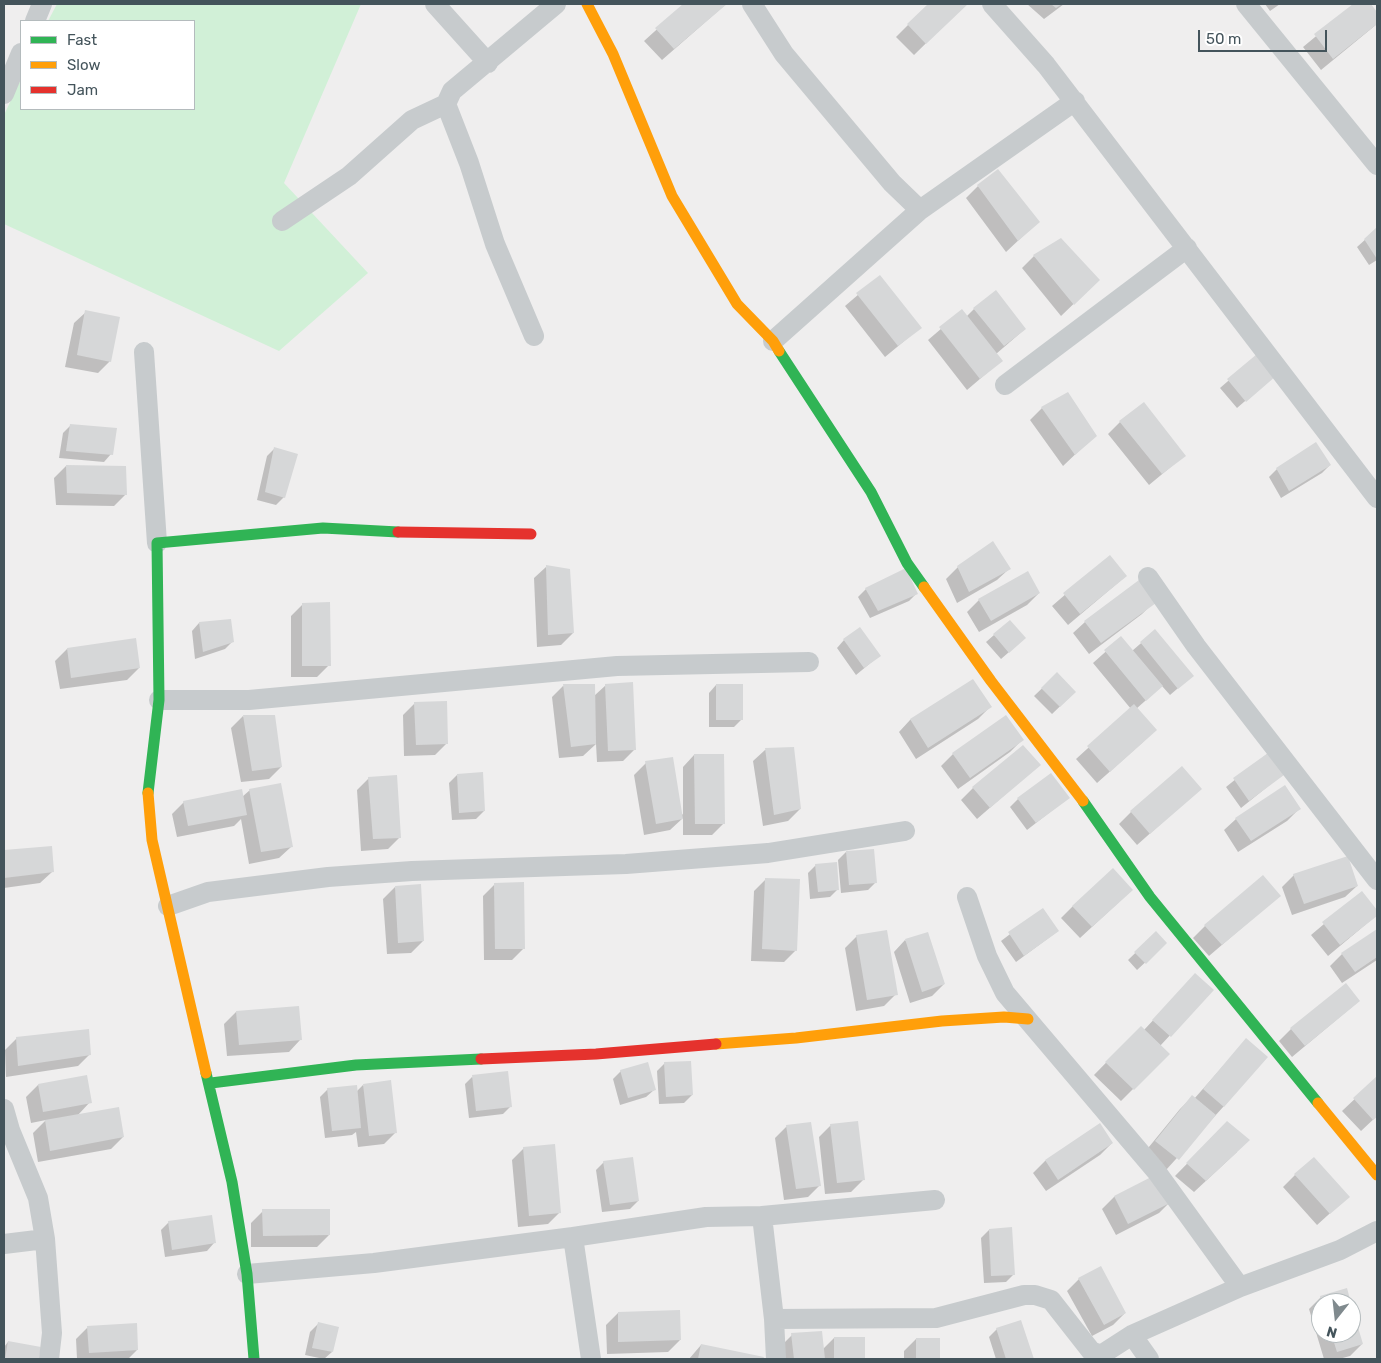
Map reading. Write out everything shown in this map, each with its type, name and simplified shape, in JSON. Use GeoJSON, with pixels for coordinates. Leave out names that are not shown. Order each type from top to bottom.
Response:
{"type":"FeatureCollection","features":[{"type":"Feature","properties":{"kind":"street"},"geometry":{"type":"LineString","coordinates":[[35,20],[42,4]]}},
{"type":"Feature","properties":{"kind":"street"},"geometry":{"type":"LineString","coordinates":[[435,4],[488,63]]}},
{"type":"Feature","properties":{"kind":"street"},"geometry":{"type":"LineString","coordinates":[[282,221],[349,176],[412,120],[446,104],[452,91],[488,63],[556,4]]}},
{"type":"Feature","properties":{"kind":"street"},"geometry":{"type":"LineString","coordinates":[[587,4],[613,54],[672,196],[737,304],[773,341],[806,397],[870,492],[907,564],[991,681],[1058,766],[1150,897],[1377,1175]]}},
{"type":"Feature","properties":{"kind":"street"},"geometry":{"type":"LineString","coordinates":[[752,4],[784,54],[892,184],[920,210]]}},
{"type":"Feature","properties":{"kind":"street"},"geometry":{"type":"LineString","coordinates":[[992,4],[1046,64],[1075,101],[1377,498]]}},
{"type":"Feature","properties":{"kind":"street"},"geometry":{"type":"LineString","coordinates":[[1246,4],[1377,165]]}},
{"type":"Feature","properties":{"kind":"street"},"geometry":{"type":"LineString","coordinates":[[4,94],[20,55]]}},
{"type":"Feature","properties":{"kind":"street"},"geometry":{"type":"LineString","coordinates":[[773,341],[920,210],[1075,101]]}},
{"type":"Feature","properties":{"kind":"street"},"geometry":{"type":"LineString","coordinates":[[446,104],[469,163],[495,244],[534,336]]}},
{"type":"Feature","properties":{"kind":"street"},"geometry":{"type":"LineString","coordinates":[[1005,385],[1187,248]]}},
{"type":"Feature","properties":{"kind":"street"},"geometry":{"type":"LineString","coordinates":[[144,352],[157,543],[160,700],[148,792],[152,840],[211,1083],[232,1182],[247,1274],[254,1359]]}},
{"type":"Feature","properties":{"kind":"street"},"geometry":{"type":"LineString","coordinates":[[157,543],[323,528],[426,534],[531,534]]}},
{"type":"Feature","properties":{"kind":"street"},"geometry":{"type":"LineString","coordinates":[[1148,577],[1196,646],[1377,880]]}},
{"type":"Feature","properties":{"kind":"street"},"geometry":{"type":"LineString","coordinates":[[160,700],[248,700],[617,666],[809,662]]}},
{"type":"Feature","properties":{"kind":"street"},"geometry":{"type":"LineString","coordinates":[[168,906],[208,892],[328,877],[412,871],[626,864],[768,853],[905,832]]}},
{"type":"Feature","properties":{"kind":"street"},"geometry":{"type":"LineString","coordinates":[[967,898],[987,956],[1001,985],[1156,1171],[1240,1287]]}},
{"type":"Feature","properties":{"kind":"street"},"geometry":{"type":"LineString","coordinates":[[211,1083],[356,1065],[596,1054],[796,1038],[942,1021],[1004,1017],[1028,1019]]}},
{"type":"Feature","properties":{"kind":"street"},"geometry":{"type":"LineString","coordinates":[[4,1109],[10,1130],[38,1198],[45,1239],[52,1333],[49,1359]]}},
{"type":"Feature","properties":{"kind":"street"},"geometry":{"type":"LineString","coordinates":[[247,1274],[374,1263],[572,1238],[706,1217],[762,1216],[935,1200]]}},
{"type":"Feature","properties":{"kind":"street"},"geometry":{"type":"LineString","coordinates":[[762,1216],[774,1319],[776,1359]]}},
{"type":"Feature","properties":{"kind":"street"},"geometry":{"type":"LineString","coordinates":[[774,1319],[936,1318],[1024,1295],[1035,1295],[1051,1300],[1092,1351],[1100,1355],[1132,1335],[1240,1287],[1340,1250],[1377,1231]]}},
{"type":"Feature","properties":{"kind":"street"},"geometry":{"type":"LineString","coordinates":[[572,1238],[591,1359]]}},
{"type":"Feature","properties":{"kind":"street"},"geometry":{"type":"LineString","coordinates":[[4,1244],[45,1239]]}},
{"type":"Feature","properties":{"kind":"street"},"geometry":{"type":"LineString","coordinates":[[1132,1335],[1149,1359]]}},
{"type":"Feature","properties":{"kind":"green space"},"geometry":{"type":"Polygon","coordinates":[[[57,4],[361,4],[284,183],[368,273],[279,351],[4,224],[4,115],[20,81],[20,110],[195,110],[195,20],[49,20],[57,4]]]}},
{"type":"Feature","properties":{"kind":"building"},"geometry":{"type":"Polygon","coordinates":[[[683,4],[727,4],[674,49],[655,28],[683,4]]]}},
{"type":"Feature","properties":{"kind":"building"},"geometry":{"type":"Polygon","coordinates":[[[928,4],[968,4],[926,44],[907,24],[928,4]]]}},
{"type":"Feature","properties":{"kind":"building"},"geometry":{"type":"Polygon","coordinates":[[[1051,4],[1062,4],[1056,8],[1051,4]]]}},
{"type":"Feature","properties":{"kind":"building"},"geometry":{"type":"Polygon","coordinates":[[[1353,4],[1371,4],[1377,12],[1377,24],[1333,59],[1314,34],[1353,4]]]}},
{"type":"Feature","properties":{"kind":"building"},"geometry":{"type":"Polygon","coordinates":[[[998,169],[1040,222],[1018,241],[977,185],[998,169]]]}},
{"type":"Feature","properties":{"kind":"building"},"geometry":{"type":"Polygon","coordinates":[[[1377,227],[1377,259],[1364,239],[1377,227]]]}},
{"type":"Feature","properties":{"kind":"building"},"geometry":{"type":"Polygon","coordinates":[[[1061,238],[1100,280],[1074,305],[1033,255],[1061,238]]]}},
{"type":"Feature","properties":{"kind":"building"},"geometry":{"type":"Polygon","coordinates":[[[880,275],[922,328],[898,346],[856,293],[880,275]]]}},
{"type":"Feature","properties":{"kind":"building"},"geometry":{"type":"Polygon","coordinates":[[[996,290],[1026,329],[1004,346],[973,308],[996,290]]]}},
{"type":"Feature","properties":{"kind":"building"},"geometry":{"type":"Polygon","coordinates":[[[962,309],[1003,361],[980,379],[939,327],[962,309]]]}},
{"type":"Feature","properties":{"kind":"building"},"geometry":{"type":"Polygon","coordinates":[[[85,310],[120,317],[111,362],[77,355],[85,310]]]}},
{"type":"Feature","properties":{"kind":"building"},"geometry":{"type":"Polygon","coordinates":[[[1257,354],[1276,376],[1246,402],[1227,379],[1257,354]]]}},
{"type":"Feature","properties":{"kind":"building"},"geometry":{"type":"Polygon","coordinates":[[[1068,392],[1097,436],[1075,455],[1041,407],[1068,392]]]}},
{"type":"Feature","properties":{"kind":"building"},"geometry":{"type":"Polygon","coordinates":[[[1144,402],[1186,456],[1162,474],[1119,421],[1144,402]]]}},
{"type":"Feature","properties":{"kind":"building"},"geometry":{"type":"Polygon","coordinates":[[[70,424],[117,428],[113,455],[66,451],[70,424]]]}},
{"type":"Feature","properties":{"kind":"building"},"geometry":{"type":"Polygon","coordinates":[[[1316,442],[1331,465],[1289,491],[1276,468],[1316,442]]]}},
{"type":"Feature","properties":{"kind":"building"},"geometry":{"type":"Polygon","coordinates":[[[274,447],[298,454],[285,498],[265,492],[274,447]]]}},
{"type":"Feature","properties":{"kind":"building"},"geometry":{"type":"Polygon","coordinates":[[[66,465],[126,466],[127,495],[67,493],[66,465]]]}},
{"type":"Feature","properties":{"kind":"building"},"geometry":{"type":"Polygon","coordinates":[[[993,541],[1011,569],[969,592],[957,566],[993,541]]]}},
{"type":"Feature","properties":{"kind":"building"},"geometry":{"type":"Polygon","coordinates":[[[1110,555],[1127,576],[1080,614],[1063,593],[1110,555]]]}},
{"type":"Feature","properties":{"kind":"building"},"geometry":{"type":"Polygon","coordinates":[[[546,565],[570,569],[574,633],[548,635],[546,565]]]}},
{"type":"Feature","properties":{"kind":"building"},"geometry":{"type":"Polygon","coordinates":[[[906,568],[918,594],[878,611],[865,588],[906,568]]]}},
{"type":"Feature","properties":{"kind":"building"},"geometry":{"type":"Polygon","coordinates":[[[1028,571],[1040,593],[991,621],[978,599],[1028,571]]]}},
{"type":"Feature","properties":{"kind":"building"},"geometry":{"type":"Polygon","coordinates":[[[1139,580],[1156,603],[1101,643],[1084,621],[1139,580]]]}},
{"type":"Feature","properties":{"kind":"building"},"geometry":{"type":"Polygon","coordinates":[[[330,602],[331,666],[302,666],[302,603],[330,602]]]}},
{"type":"Feature","properties":{"kind":"building"},"geometry":{"type":"Polygon","coordinates":[[[231,619],[234,642],[203,652],[199,622],[231,619]]]}},
{"type":"Feature","properties":{"kind":"building"},"geometry":{"type":"Polygon","coordinates":[[[1010,620],[1026,638],[1009,653],[993,634],[1010,620]]]}},
{"type":"Feature","properties":{"kind":"building"},"geometry":{"type":"Polygon","coordinates":[[[860,627],[881,656],[864,668],[843,639],[860,627]]]}},
{"type":"Feature","properties":{"kind":"building"},"geometry":{"type":"Polygon","coordinates":[[[1155,629],[1194,676],[1178,689],[1140,642],[1155,629]]]}},
{"type":"Feature","properties":{"kind":"building"},"geometry":{"type":"Polygon","coordinates":[[[1121,636],[1163,686],[1146,701],[1104,650],[1121,636]]]}},
{"type":"Feature","properties":{"kind":"building"},"geometry":{"type":"Polygon","coordinates":[[[136,638],[140,668],[71,678],[67,648],[136,638]]]}},
{"type":"Feature","properties":{"kind":"building"},"geometry":{"type":"Polygon","coordinates":[[[1057,672],[1076,692],[1060,707],[1041,688],[1057,672]]]}},
{"type":"Feature","properties":{"kind":"building"},"geometry":{"type":"Polygon","coordinates":[[[973,679],[992,707],[928,748],[910,719],[973,679]]]}},
{"type":"Feature","properties":{"kind":"building"},"geometry":{"type":"Polygon","coordinates":[[[633,682],[636,750],[608,751],[605,684],[633,682]]]}},
{"type":"Feature","properties":{"kind":"building"},"geometry":{"type":"Polygon","coordinates":[[[563,684],[595,684],[596,744],[571,747],[563,684]]]}},
{"type":"Feature","properties":{"kind":"building"},"geometry":{"type":"Polygon","coordinates":[[[716,684],[743,684],[743,720],[716,720],[716,684]]]}},
{"type":"Feature","properties":{"kind":"building"},"geometry":{"type":"Polygon","coordinates":[[[447,701],[448,744],[416,745],[414,702],[447,701]]]}},
{"type":"Feature","properties":{"kind":"building"},"geometry":{"type":"Polygon","coordinates":[[[1134,704],[1157,730],[1110,772],[1087,746],[1134,704]]]}},
{"type":"Feature","properties":{"kind":"building"},"geometry":{"type":"Polygon","coordinates":[[[243,715],[275,715],[282,767],[252,771],[243,715]]]}},
{"type":"Feature","properties":{"kind":"building"},"geometry":{"type":"Polygon","coordinates":[[[1006,715],[1024,740],[970,778],[952,753],[1006,715]]]}},
{"type":"Feature","properties":{"kind":"building"},"geometry":{"type":"Polygon","coordinates":[[[1023,745],[1041,765],[990,808],[972,787],[1023,745]]]}},
{"type":"Feature","properties":{"kind":"building"},"geometry":{"type":"Polygon","coordinates":[[[794,747],[801,809],[774,815],[765,748],[794,747]]]}},
{"type":"Feature","properties":{"kind":"building"},"geometry":{"type":"Polygon","coordinates":[[[1268,753],[1284,775],[1249,801],[1233,778],[1268,753]]]}},
{"type":"Feature","properties":{"kind":"building"},"geometry":{"type":"Polygon","coordinates":[[[694,754],[724,754],[725,824],[695,824],[694,754]]]}},
{"type":"Feature","properties":{"kind":"building"},"geometry":{"type":"Polygon","coordinates":[[[673,757],[683,819],[656,824],[645,761],[673,757]]]}},
{"type":"Feature","properties":{"kind":"building"},"geometry":{"type":"Polygon","coordinates":[[[1182,766],[1202,789],[1150,834],[1130,811],[1182,766]]]}},
{"type":"Feature","properties":{"kind":"building"},"geometry":{"type":"Polygon","coordinates":[[[483,772],[485,811],[459,813],[457,774],[483,772]]]}},
{"type":"Feature","properties":{"kind":"building"},"geometry":{"type":"Polygon","coordinates":[[[1051,773],[1070,798],[1036,823],[1017,798],[1051,773]]]}},
{"type":"Feature","properties":{"kind":"building"},"geometry":{"type":"Polygon","coordinates":[[[397,775],[401,838],[373,839],[368,777],[397,775]]]}},
{"type":"Feature","properties":{"kind":"building"},"geometry":{"type":"Polygon","coordinates":[[[281,783],[293,847],[261,852],[249,789],[281,783]]]}},
{"type":"Feature","properties":{"kind":"building"},"geometry":{"type":"Polygon","coordinates":[[[1285,785],[1301,809],[1251,841],[1235,818],[1285,785]]]}},
{"type":"Feature","properties":{"kind":"building"},"geometry":{"type":"Polygon","coordinates":[[[242,789],[247,815],[188,826],[183,801],[242,789]]]}},
{"type":"Feature","properties":{"kind":"building"},"geometry":{"type":"Polygon","coordinates":[[[52,846],[54,872],[4,878],[4,850],[52,846]]]}},
{"type":"Feature","properties":{"kind":"building"},"geometry":{"type":"Polygon","coordinates":[[[874,849],[877,883],[849,885],[846,851],[874,849]]]}},
{"type":"Feature","properties":{"kind":"building"},"geometry":{"type":"Polygon","coordinates":[[[1348,856],[1358,886],[1304,904],[1293,874],[1348,856]]]}},
{"type":"Feature","properties":{"kind":"building"},"geometry":{"type":"Polygon","coordinates":[[[837,862],[839,890],[818,892],[815,864],[837,862]]]}},
{"type":"Feature","properties":{"kind":"building"},"geometry":{"type":"Polygon","coordinates":[[[1113,868],[1133,890],[1092,927],[1072,906],[1113,868]]]}},
{"type":"Feature","properties":{"kind":"building"},"geometry":{"type":"Polygon","coordinates":[[[1263,875],[1281,896],[1222,945],[1204,925],[1263,875]]]}},
{"type":"Feature","properties":{"kind":"building"},"geometry":{"type":"Polygon","coordinates":[[[765,878],[800,879],[797,951],[762,949],[765,878]]]}},
{"type":"Feature","properties":{"kind":"building"},"geometry":{"type":"Polygon","coordinates":[[[524,882],[525,949],[495,949],[494,883],[524,882]]]}},
{"type":"Feature","properties":{"kind":"building"},"geometry":{"type":"Polygon","coordinates":[[[421,884],[424,941],[398,943],[395,886],[421,884]]]}},
{"type":"Feature","properties":{"kind":"building"},"geometry":{"type":"Polygon","coordinates":[[[1362,891],[1377,910],[1377,916],[1340,945],[1322,922],[1362,891]]]}},
{"type":"Feature","properties":{"kind":"building"},"geometry":{"type":"Polygon","coordinates":[[[1043,908],[1059,931],[1024,956],[1008,932],[1043,908]]]}},
{"type":"Feature","properties":{"kind":"building"},"geometry":{"type":"Polygon","coordinates":[[[1377,929],[1377,957],[1355,972],[1341,953],[1377,929]]]}},
{"type":"Feature","properties":{"kind":"building"},"geometry":{"type":"Polygon","coordinates":[[[887,930],[898,995],[867,1000],[856,935],[887,930]]]}},
{"type":"Feature","properties":{"kind":"building"},"geometry":{"type":"Polygon","coordinates":[[[1156,931],[1167,943],[1146,964],[1134,952],[1156,931]]]}},
{"type":"Feature","properties":{"kind":"building"},"geometry":{"type":"Polygon","coordinates":[[[928,932],[945,984],[922,992],[905,939],[928,932]]]}},
{"type":"Feature","properties":{"kind":"building"},"geometry":{"type":"Polygon","coordinates":[[[1195,973],[1214,990],[1171,1037],[1152,1020],[1195,973]]]}},
{"type":"Feature","properties":{"kind":"building"},"geometry":{"type":"Polygon","coordinates":[[[1346,983],[1360,1001],[1305,1046],[1290,1028],[1346,983]]]}},
{"type":"Feature","properties":{"kind":"building"},"geometry":{"type":"Polygon","coordinates":[[[299,1006],[302,1040],[239,1045],[236,1011],[299,1006]]]}},
{"type":"Feature","properties":{"kind":"building"},"geometry":{"type":"Polygon","coordinates":[[[1141,1026],[1170,1054],[1134,1090],[1105,1062],[1141,1026]]]}},
{"type":"Feature","properties":{"kind":"building"},"geometry":{"type":"Polygon","coordinates":[[[89,1029],[91,1055],[18,1066],[16,1037],[89,1029]]]}},
{"type":"Feature","properties":{"kind":"building"},"geometry":{"type":"Polygon","coordinates":[[[1246,1038],[1268,1057],[1224,1107],[1203,1089],[1246,1038]]]}},
{"type":"Feature","properties":{"kind":"building"},"geometry":{"type":"Polygon","coordinates":[[[691,1061],[693,1095],[666,1097],[664,1062],[691,1061]]]}},
{"type":"Feature","properties":{"kind":"building"},"geometry":{"type":"Polygon","coordinates":[[[648,1062],[656,1090],[628,1098],[620,1070],[648,1062]]]}},
{"type":"Feature","properties":{"kind":"building"},"geometry":{"type":"Polygon","coordinates":[[[508,1071],[512,1107],[476,1111],[472,1075],[508,1071]]]}},
{"type":"Feature","properties":{"kind":"building"},"geometry":{"type":"Polygon","coordinates":[[[87,1075],[92,1103],[43,1112],[38,1084],[87,1075]]]}},
{"type":"Feature","properties":{"kind":"building"},"geometry":{"type":"Polygon","coordinates":[[[1377,1076],[1377,1117],[1373,1120],[1353,1098],[1377,1076]]]}},
{"type":"Feature","properties":{"kind":"building"},"geometry":{"type":"Polygon","coordinates":[[[391,1080],[397,1133],[369,1136],[363,1084],[391,1080]]]}},
{"type":"Feature","properties":{"kind":"building"},"geometry":{"type":"Polygon","coordinates":[[[357,1085],[361,1128],[332,1131],[327,1088],[357,1085]]]}},
{"type":"Feature","properties":{"kind":"building"},"geometry":{"type":"Polygon","coordinates":[[[1192,1095],[1216,1115],[1179,1160],[1155,1141],[1192,1095]]]}},
{"type":"Feature","properties":{"kind":"building"},"geometry":{"type":"Polygon","coordinates":[[[119,1107],[124,1137],[50,1151],[45,1120],[119,1107]]]}},
{"type":"Feature","properties":{"kind":"building"},"geometry":{"type":"Polygon","coordinates":[[[858,1121],[865,1180],[837,1183],[830,1124],[858,1121]]]}},
{"type":"Feature","properties":{"kind":"building"},"geometry":{"type":"Polygon","coordinates":[[[1227,1121],[1250,1140],[1206,1181],[1186,1163],[1227,1121]]]}},
{"type":"Feature","properties":{"kind":"building"},"geometry":{"type":"Polygon","coordinates":[[[811,1122],[821,1186],[796,1189],[786,1125],[811,1122]]]}},
{"type":"Feature","properties":{"kind":"building"},"geometry":{"type":"Polygon","coordinates":[[[1100,1123],[1113,1143],[1058,1180],[1045,1160],[1100,1123]]]}},
{"type":"Feature","properties":{"kind":"building"},"geometry":{"type":"Polygon","coordinates":[[[555,1144],[561,1213],[529,1216],[523,1147],[555,1144]]]}},
{"type":"Feature","properties":{"kind":"building"},"geometry":{"type":"Polygon","coordinates":[[[633,1157],[639,1201],[610,1205],[603,1161],[633,1157]]]}},
{"type":"Feature","properties":{"kind":"building"},"geometry":{"type":"Polygon","coordinates":[[[1314,1157],[1350,1197],[1330,1214],[1294,1174],[1314,1157]]]}},
{"type":"Feature","properties":{"kind":"building"},"geometry":{"type":"Polygon","coordinates":[[[1157,1174],[1172,1202],[1128,1224],[1114,1196],[1157,1174]]]}},
{"type":"Feature","properties":{"kind":"building"},"geometry":{"type":"Polygon","coordinates":[[[262,1209],[330,1209],[330,1235],[263,1236],[262,1209]]]}},
{"type":"Feature","properties":{"kind":"building"},"geometry":{"type":"Polygon","coordinates":[[[212,1215],[216,1243],[172,1250],[168,1221],[212,1215]]]}},
{"type":"Feature","properties":{"kind":"building"},"geometry":{"type":"Polygon","coordinates":[[[1012,1227],[1015,1275],[991,1276],[989,1229],[1012,1227]]]}},
{"type":"Feature","properties":{"kind":"building"},"geometry":{"type":"Polygon","coordinates":[[[1101,1266],[1126,1313],[1104,1325],[1078,1278],[1101,1266]]]}},
{"type":"Feature","properties":{"kind":"building"},"geometry":{"type":"Polygon","coordinates":[[[1347,1288],[1348,1293],[1330,1293],[1347,1288]]]}},
{"type":"Feature","properties":{"kind":"building"},"geometry":{"type":"Polygon","coordinates":[[[680,1310],[681,1340],[618,1342],[618,1312],[680,1310]]]}},
{"type":"Feature","properties":{"kind":"building"},"geometry":{"type":"Polygon","coordinates":[[[1021,1320],[1034,1359],[1006,1359],[996,1328],[1021,1320]]]}},
{"type":"Feature","properties":{"kind":"building"},"geometry":{"type":"Polygon","coordinates":[[[318,1322],[339,1327],[333,1352],[312,1348],[318,1322]]]}},
{"type":"Feature","properties":{"kind":"building"},"geometry":{"type":"Polygon","coordinates":[[[137,1323],[138,1350],[89,1353],[87,1326],[137,1323]]]}},
{"type":"Feature","properties":{"kind":"building"},"geometry":{"type":"Polygon","coordinates":[[[822,1331],[825,1359],[794,1359],[791,1333],[822,1331]]]}},
{"type":"Feature","properties":{"kind":"building"},"geometry":{"type":"Polygon","coordinates":[[[834,1337],[865,1337],[865,1359],[834,1359],[834,1337]]]}},
{"type":"Feature","properties":{"kind":"building"},"geometry":{"type":"Polygon","coordinates":[[[1361,1337],[1363,1344],[1337,1352],[1334,1343],[1361,1343],[1361,1337]]]}},
{"type":"Feature","properties":{"kind":"building"},"geometry":{"type":"Polygon","coordinates":[[[916,1338],[940,1338],[940,1359],[916,1359],[916,1338]]]}},
{"type":"Feature","properties":{"kind":"building"},"geometry":{"type":"Polygon","coordinates":[[[8,1341],[41,1347],[39,1359],[5,1359],[8,1341]]]}},
{"type":"Feature","properties":{"kind":"building"},"geometry":{"type":"Polygon","coordinates":[[[701,1344],[764,1357],[763,1359],[698,1359],[701,1344]]]}},
{"type":"Feature","properties":{"kind":"traffic: fast"},"geometry":{"type":"LineString","coordinates":[[779,351],[871,492],[907,563],[924,587]]}},
{"type":"Feature","properties":{"kind":"traffic: fast"},"geometry":{"type":"LineString","coordinates":[[148,793],[159,700],[157,543],[323,528],[398,532]]}},
{"type":"Feature","properties":{"kind":"traffic: fast"},"geometry":{"type":"LineString","coordinates":[[1083,801],[1150,897],[1318,1103]]}},
{"type":"Feature","properties":{"kind":"traffic: fast"},"geometry":{"type":"LineString","coordinates":[[211,1083],[356,1065],[481,1059]]}},
{"type":"Feature","properties":{"kind":"traffic: fast"},"geometry":{"type":"LineString","coordinates":[[206,1073],[232,1182],[247,1274],[254,1359]]}},
{"type":"Feature","properties":{"kind":"traffic: slow"},"geometry":{"type":"LineString","coordinates":[[587,4],[613,54],[672,196],[737,304],[773,341],[779,351]]}},
{"type":"Feature","properties":{"kind":"traffic: slow"},"geometry":{"type":"LineString","coordinates":[[924,587],[991,681],[1083,801]]}},
{"type":"Feature","properties":{"kind":"traffic: slow"},"geometry":{"type":"LineString","coordinates":[[148,793],[152,840],[206,1073]]}},
{"type":"Feature","properties":{"kind":"traffic: slow"},"geometry":{"type":"LineString","coordinates":[[716,1044],[796,1038],[942,1021],[1004,1017],[1028,1019]]}},
{"type":"Feature","properties":{"kind":"traffic: slow"},"geometry":{"type":"LineString","coordinates":[[1318,1103],[1377,1175]]}},
{"type":"Feature","properties":{"kind":"traffic: jam"},"geometry":{"type":"LineString","coordinates":[[398,532],[531,534]]}},
{"type":"Feature","properties":{"kind":"traffic: jam"},"geometry":{"type":"LineString","coordinates":[[481,1059],[596,1054],[716,1044]]}}]}
